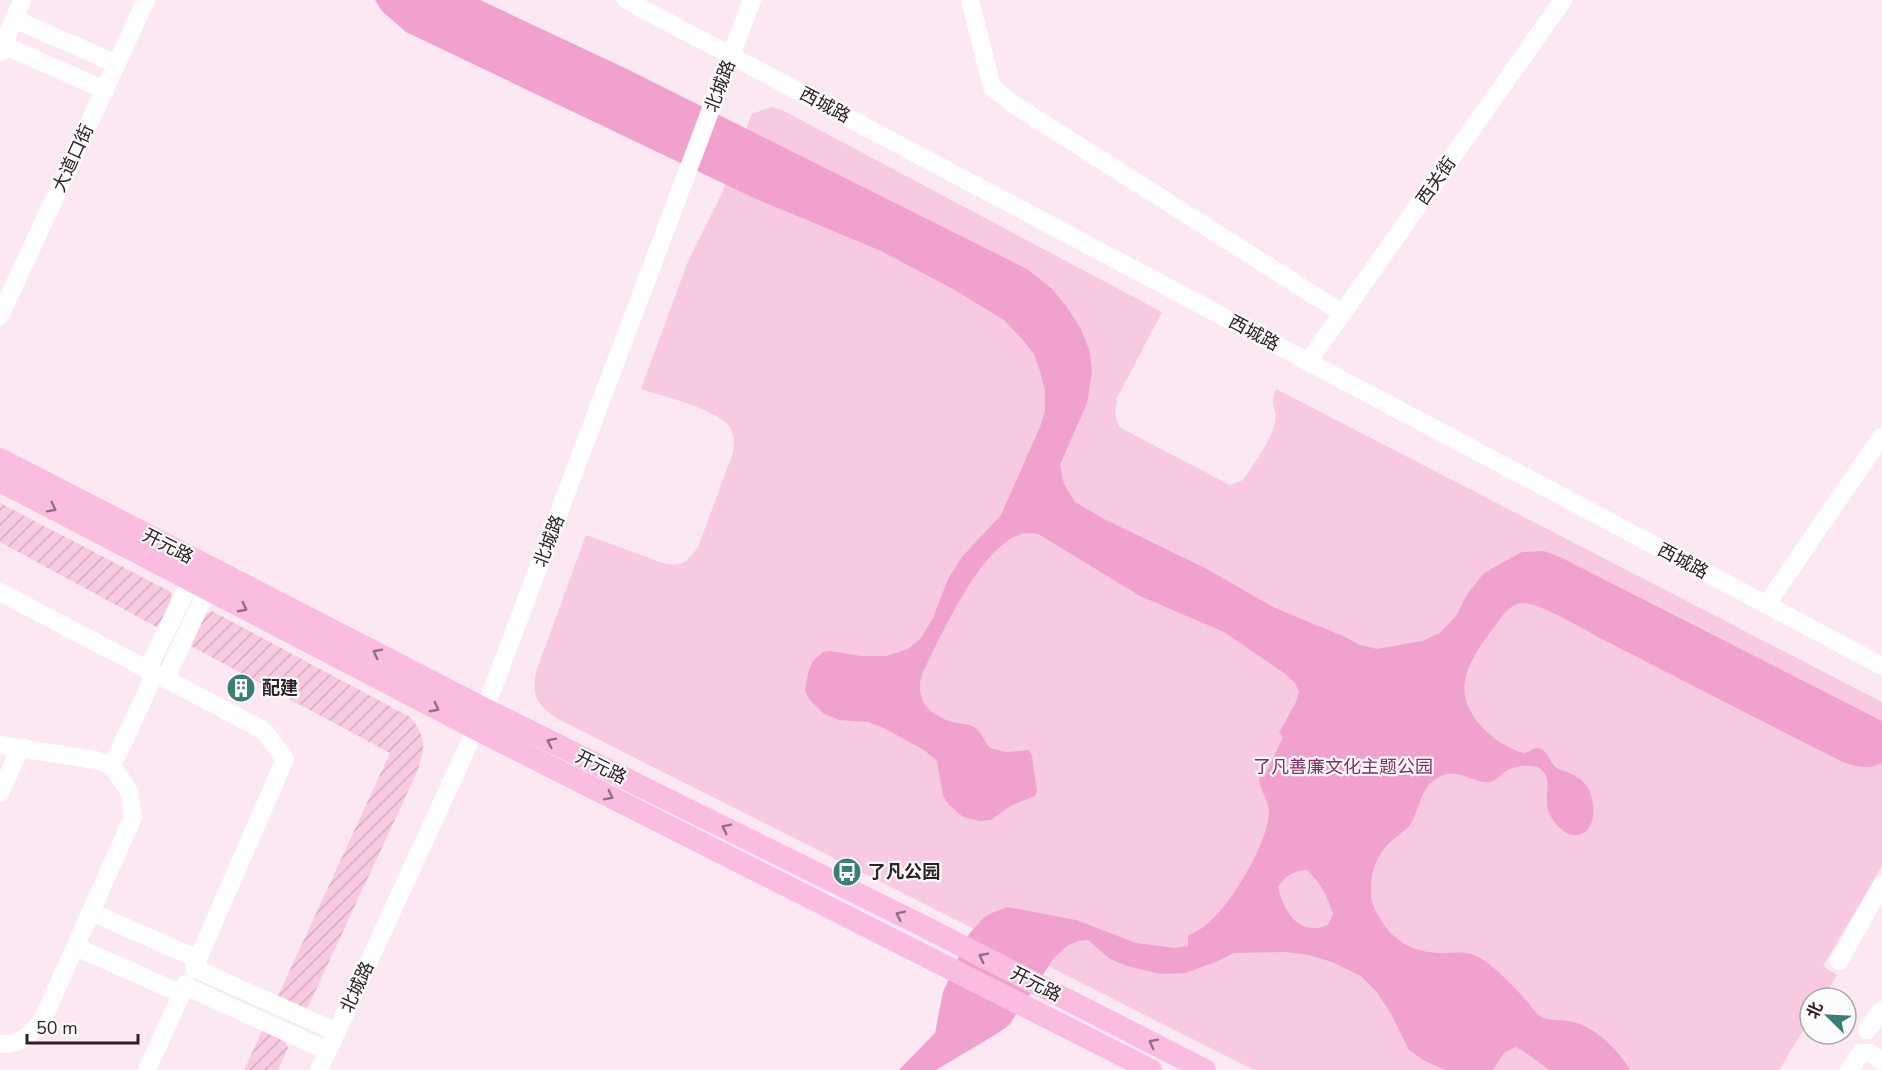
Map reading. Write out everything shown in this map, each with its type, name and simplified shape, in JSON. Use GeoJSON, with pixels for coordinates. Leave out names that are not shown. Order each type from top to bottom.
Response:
{"type":"FeatureCollection","features":[{"type":"Feature","properties":{"kind":"main road","name":"开元路"},"geometry":{"type":"LineString","coordinates":[[0,459],[480,719],[941,964],[1151,1070]]}},
{"type":"Feature","properties":{"kind":"main road","name":"开元路"},"geometry":{"type":"LineString","coordinates":[[0,481],[200,585],[952,941],[1204,1070]]}},
{"type":"Feature","properties":{"kind":"street"},"geometry":{"type":"LineString","coordinates":[[5,35],[22,0]]}},
{"type":"Feature","properties":{"kind":"street","name":"大道口街"},"geometry":{"type":"LineString","coordinates":[[0,316],[146,0]]}},
{"type":"Feature","properties":{"kind":"street","name":"西城路"},"geometry":{"type":"LineString","coordinates":[[626,0],[1882,666]]}},
{"type":"Feature","properties":{"kind":"street","name":"北城路"},"geometry":{"type":"LineString","coordinates":[[319,1070],[480,719],[752,0]]}},
{"type":"Feature","properties":{"kind":"street"},"geometry":{"type":"LineString","coordinates":[[969,0],[992,87],[1013,104],[1342,313]]}},
{"type":"Feature","properties":{"kind":"street","name":"西关街"},"geometry":{"type":"LineString","coordinates":[[1308,362],[1563,0]]}},
{"type":"Feature","properties":{"kind":"street"},"geometry":{"type":"LineString","coordinates":[[5,35],[117,64]]}},
{"type":"Feature","properties":{"kind":"street"},"geometry":{"type":"LineString","coordinates":[[5,35],[105,90]]}},
{"type":"Feature","properties":{"kind":"street"},"geometry":{"type":"LineString","coordinates":[[1766,605],[1882,436]]}},
{"type":"Feature","properties":{"kind":"street"},"geometry":{"type":"LineString","coordinates":[[112,766],[200,585]]}},
{"type":"Feature","properties":{"kind":"street"},"geometry":{"type":"LineString","coordinates":[[0,592],[263,730],[285,759],[147,1070]]}},
{"type":"Feature","properties":{"kind":"street"},"geometry":{"type":"LineString","coordinates":[[0,745],[95,760],[112,766],[129,790],[133,817],[44,1019],[29,1036],[20,1041],[0,1044]]}},
{"type":"Feature","properties":{"kind":"street"},"geometry":{"type":"LineString","coordinates":[[0,793],[20,749]]}},
{"type":"Feature","properties":{"kind":"street"},"geometry":{"type":"LineString","coordinates":[[1839,961],[1882,885]]}},
{"type":"Feature","properties":{"kind":"street"},"geometry":{"type":"LineString","coordinates":[[91,912],[337,1032]]}},
{"type":"Feature","properties":{"kind":"street"},"geometry":{"type":"LineString","coordinates":[[76,947],[328,1051]]}},
{"type":"Feature","properties":{"kind":"street"},"geometry":{"type":"LineString","coordinates":[[1868,1030],[1882,1010]]}},
{"type":"Feature","properties":{"kind":"street"},"geometry":{"type":"LineString","coordinates":[[1849,1070],[1861,1053],[1870,1053],[1882,1061]]}},
{"type":"Feature","properties":{"kind":"green space","name":"了凡善廉文化主题公园"},"geometry":{"type":"Polygon","coordinates":[[[771,107],[782,110],[1162,312],[1117,398],[1115,414],[1119,427],[1230,485],[1243,480],[1271,436],[1276,416],[1273,400],[1276,389],[1882,702],[1882,866],[1823,966],[1837,975],[1830,986],[1798,986],[1798,1039],[1779,1070],[1254,1070],[556,718],[544,708],[535,694],[536,672],[586,535],[666,564],[685,562],[698,547],[733,453],[732,432],[725,422],[704,410],[641,389],[688,261],[721,195],[752,114],[771,107]]]}},
{"type":"Feature","properties":{"kind":"green space"},"geometry":{"type":"Polygon","coordinates":[[[0,503],[171,592],[172,600],[162,630],[0,542],[0,503]]]}},
{"type":"Feature","properties":{"kind":"green space"},"geometry":{"type":"Polygon","coordinates":[[[212,611],[410,717],[422,737],[422,757],[417,772],[307,1009],[278,996],[390,753],[189,645],[205,614],[212,611]]]}},
{"type":"Feature","properties":{"kind":"green space"},"geometry":{"type":"Polygon","coordinates":[[[263,1029],[285,1042],[288,1048],[278,1070],[244,1070],[263,1029]]]}},
{"type":"Feature","properties":{"kind":"shaded area"},"geometry":{"type":"Polygon","coordinates":[[[375,0],[480,0],[629,70],[1027,269],[1051,288],[1067,307],[1081,329],[1090,352],[1092,372],[1087,403],[1060,465],[1064,484],[1075,502],[1104,519],[1207,569],[1273,607],[1360,645],[1377,649],[1422,641],[1440,633],[1456,616],[1468,593],[1484,573],[1522,552],[1544,551],[1560,557],[1882,721],[1882,763],[1862,767],[1843,762],[1563,618],[1539,607],[1518,604],[1503,615],[1473,659],[1465,681],[1468,705],[1481,726],[1501,743],[1523,753],[1537,748],[1541,749],[1555,767],[1575,775],[1582,781],[1590,791],[1592,799],[1591,824],[1581,834],[1568,834],[1560,828],[1550,815],[1547,806],[1546,775],[1536,767],[1524,766],[1511,769],[1489,782],[1454,774],[1441,776],[1428,785],[1424,791],[1410,825],[1387,846],[1378,859],[1371,880],[1372,900],[1384,925],[1403,943],[1425,951],[1466,953],[1480,958],[1494,968],[1540,1017],[1578,1023],[1596,1032],[1612,1046],[1630,1070],[1549,1070],[1515,1047],[1504,1053],[1493,1070],[1445,1070],[1423,1060],[1409,1050],[1390,1012],[1376,991],[1361,976],[1332,962],[1309,955],[1287,952],[1234,953],[1186,973],[1161,974],[1127,966],[1110,959],[1088,940],[1067,946],[1054,958],[1009,1025],[998,1033],[936,1070],[899,1070],[935,1033],[943,992],[969,934],[984,917],[994,912],[1008,907],[1076,920],[1136,943],[1176,948],[1188,946],[1188,936],[1205,926],[1227,903],[1247,872],[1262,840],[1269,812],[1259,777],[1264,777],[1283,737],[1279,733],[1299,692],[1295,683],[1224,632],[1140,596],[1040,535],[1022,534],[1003,544],[969,585],[941,635],[920,682],[921,697],[934,714],[975,728],[990,748],[1006,752],[1029,750],[1032,756],[1037,792],[1035,796],[1010,806],[991,820],[980,821],[963,817],[949,805],[943,796],[937,761],[924,750],[882,727],[868,722],[839,720],[823,713],[809,699],[805,690],[809,669],[813,661],[823,652],[886,656],[908,649],[921,638],[933,618],[948,579],[961,558],[1001,515],[1040,427],[1045,411],[1045,391],[1034,354],[1004,320],[953,289],[879,250],[756,199],[406,32],[382,11],[375,0]],[[1307,870],[1298,871],[1287,877],[1278,887],[1284,905],[1294,920],[1309,928],[1318,928],[1328,925],[1333,914],[1323,890],[1307,870]]]}},
{"type":"Feature","properties":{"kind":"place","name":"配建"},"geometry":{"type":"Point","coordinates":[241,688]}},
{"type":"Feature","properties":{"kind":"place","name":"了凡公园"},"geometry":{"type":"Point","coordinates":[847,872]}}]}
